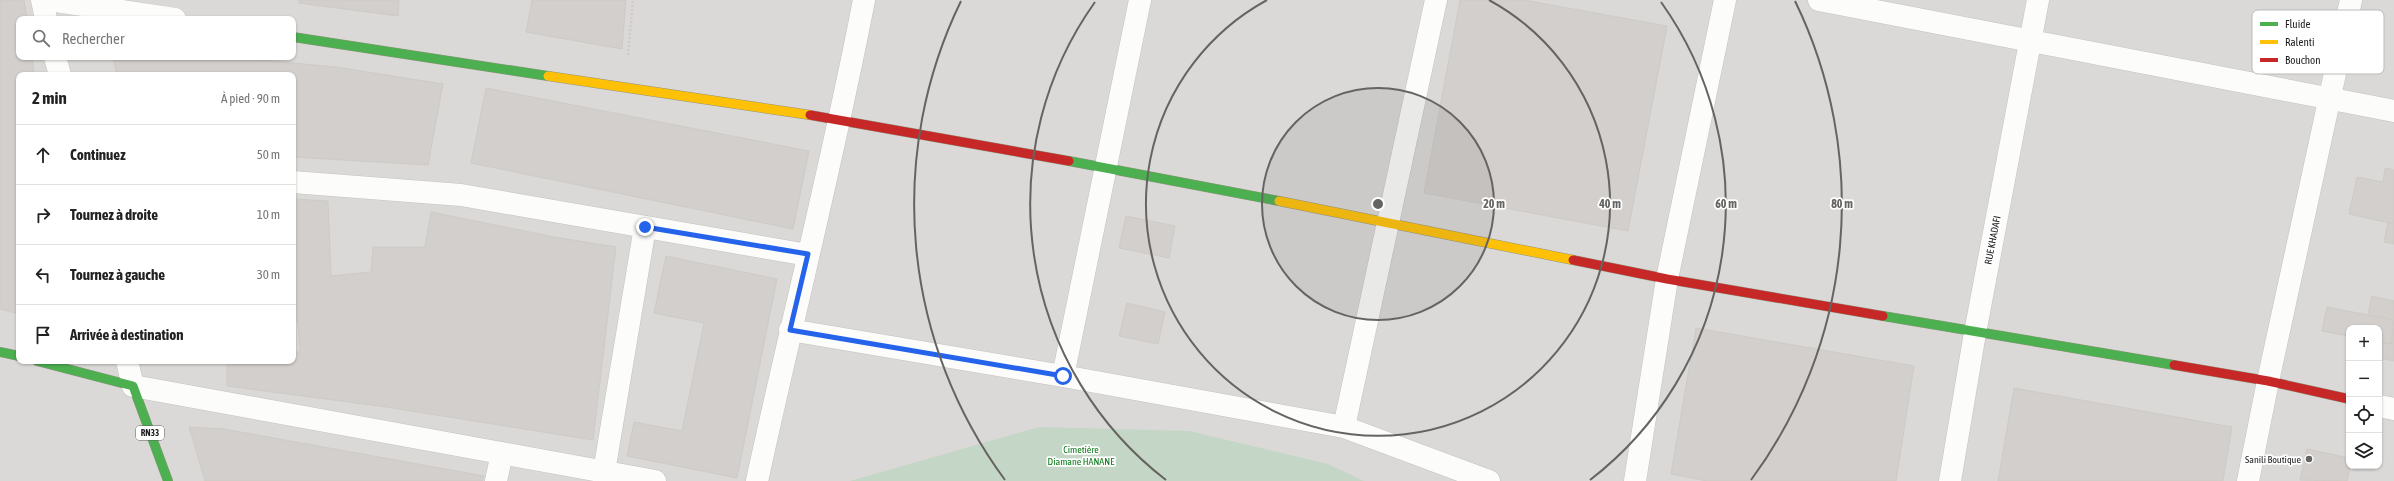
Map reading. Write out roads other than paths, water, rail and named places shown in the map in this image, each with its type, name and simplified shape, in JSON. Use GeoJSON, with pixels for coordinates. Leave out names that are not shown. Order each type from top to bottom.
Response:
{"type":"FeatureCollection","features":[{"type":"Feature","properties":{"kind":"street"},"geometry":{"type":"LineString","coordinates":[[42,0],[45,16]]}},
{"type":"Feature","properties":{"kind":"street"},"geometry":{"type":"LineString","coordinates":[[50,0],[155,16]]}},
{"type":"Feature","properties":{"kind":"street"},"geometry":{"type":"LineString","coordinates":[[757,481],[790,330],[841,120],[864,0]]}},
{"type":"Feature","properties":{"kind":"street"},"geometry":{"type":"LineString","coordinates":[[1063,376],[1140,0]]}},
{"type":"Feature","properties":{"kind":"street"},"geometry":{"type":"LineString","coordinates":[[1344,427],[1436,0]]}},
{"type":"Feature","properties":{"kind":"street"},"geometry":{"type":"LineString","coordinates":[[1635,481],[1666,279],[1725,0]]}},
{"type":"Feature","properties":{"kind":"street"},"geometry":{"type":"LineString","coordinates":[[1819,0],[2394,111]]}},
{"type":"Feature","properties":{"kind":"street","name":"RUE KHADAFI"},"geometry":{"type":"LineString","coordinates":[[1950,481],[1975,333],[2038,0]]}},
{"type":"Feature","properties":{"kind":"street"},"geometry":{"type":"LineString","coordinates":[[2349,10],[2351,0]]}},
{"type":"Feature","properties":{"kind":"street"},"geometry":{"type":"LineString","coordinates":[[296,37],[841,120],[1106,168],[1387,222],[1666,279],[1975,333],[2268,381],[2346,398]]}},
{"type":"Feature","properties":{"kind":"street"},"geometry":{"type":"LineString","coordinates":[[56,60],[59,72]]}},
{"type":"Feature","properties":{"kind":"street"},"geometry":{"type":"LineString","coordinates":[[2248,481],[2268,381],[2335,74]]}},
{"type":"Feature","properties":{"kind":"street"},"geometry":{"type":"LineString","coordinates":[[296,182],[461,195],[808,254]]}},
{"type":"Feature","properties":{"kind":"street"},"geometry":{"type":"LineString","coordinates":[[604,472],[645,227]]}},
{"type":"Feature","properties":{"kind":"street"},"geometry":{"type":"LineString","coordinates":[[790,330],[1063,376],[1344,427],[1489,481]]}},
{"type":"Feature","properties":{"kind":"street"},"geometry":{"type":"LineString","coordinates":[[0,352],[16,355]]}},
{"type":"Feature","properties":{"kind":"street"},"geometry":{"type":"LineString","coordinates":[[49,364],[133,386],[656,481]]}},
{"type":"Feature","properties":{"kind":"street"},"geometry":{"type":"LineString","coordinates":[[128,364],[133,386]]}},
{"type":"Feature","properties":{"kind":"street","name":"RN33"},"geometry":{"type":"LineString","coordinates":[[133,386],[168,481]]}},
{"type":"Feature","properties":{"kind":"street"},"geometry":{"type":"LineString","coordinates":[[2382,407],[2394,409]]}},
{"type":"Feature","properties":{"kind":"street"},"geometry":{"type":"LineString","coordinates":[[496,481],[502,453]]}},
{"type":"Feature","properties":{"kind":"place","name":"Sanili Boutique"},"geometry":{"type":"Point","coordinates":[2309,459]}},
{"type":"Feature","properties":{"kind":"park label","name":"Cimetière Diamane HANANE"},"geometry":{"type":"Point","coordinates":[1081,454]}}]}
